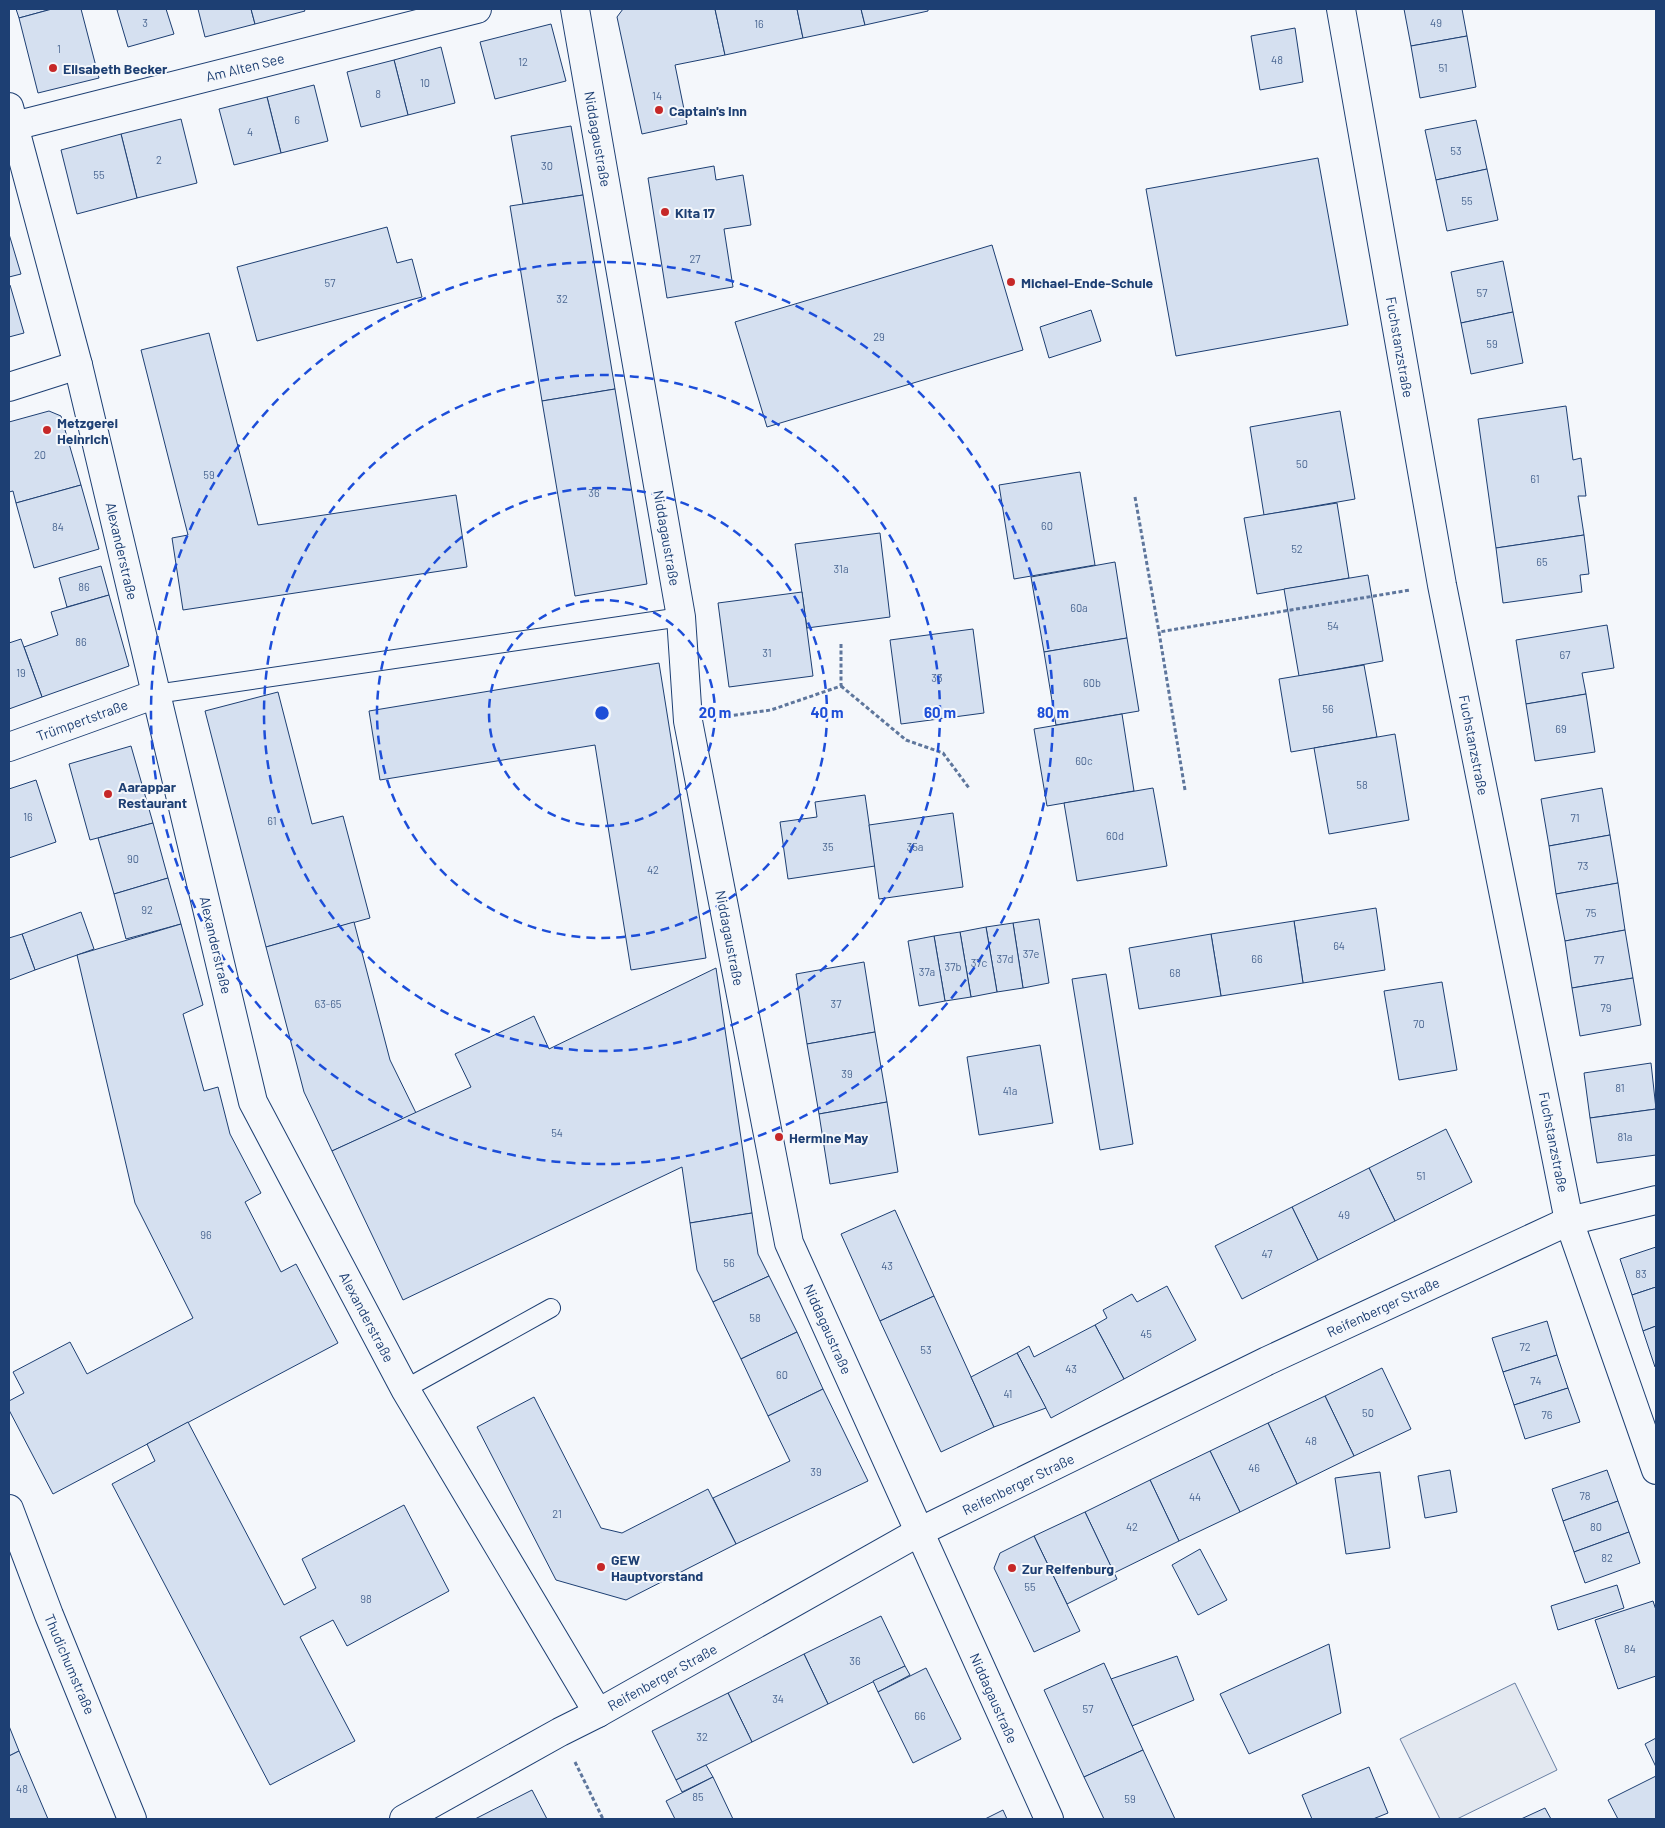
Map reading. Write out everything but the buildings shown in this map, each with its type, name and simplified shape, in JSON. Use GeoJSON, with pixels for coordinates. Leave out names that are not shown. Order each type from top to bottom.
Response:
{"type":"FeatureCollection","features":[{"type":"Feature","properties":{"kind":"street","name":"Am Alten See"},"geometry":{"type":"LineString","coordinates":[[11,116],[477,9]]}},
{"type":"Feature","properties":{"kind":"street","name":"Niddagaustraße"},"geometry":{"type":"LineString","coordinates":[[575,9],[681,618],[688,721],[789,1243],[1049,1819]]}},
{"type":"Feature","properties":{"kind":"street","name":"Fuchstanzstraße"},"geometry":{"type":"LineString","coordinates":[[1341,9],[1442,585],[1569,1221],[1656,1470]]}},
{"type":"Feature","properties":{"kind":"street","name":"Alexanderstraße"},"geometry":{"type":"LineString","coordinates":[[11,116],[78,365],[253,1102],[405,1389],[598,1713]]}},
{"type":"Feature","properties":{"kind":"street"},"geometry":{"type":"LineString","coordinates":[[9,387],[78,365]]}},
{"type":"Feature","properties":{"kind":"street","name":"Trümpertstraße"},"geometry":{"type":"LineString","coordinates":[[9,747],[156,694]]}},
{"type":"Feature","properties":{"kind":"street","name":"Reifenberger Straße"},"geometry":{"type":"LineString","coordinates":[[404,1819],[560,1732],[598,1713],[919,1532],[1266,1361],[1569,1221],[1656,1200]]}},
{"type":"Feature","properties":{"kind":"street","name":"Thudichumstraße"},"geometry":{"type":"LineString","coordinates":[[9,1509],[49,1615],[132,1819]]}},
{"type":"Feature","properties":{"kind":"lane"},"geometry":{"type":"LineString","coordinates":[[156,694],[681,618]]}},
{"type":"Feature","properties":{"kind":"lane"},"geometry":{"type":"LineString","coordinates":[[405,1389],[551,1308]]}},
{"type":"Feature","properties":{"kind":"path"},"geometry":{"type":"LineString","coordinates":[[1135,497],[1185,790]]}},
{"type":"Feature","properties":{"kind":"path"},"geometry":{"type":"LineString","coordinates":[[1159,632],[1442,585]]}},
{"type":"Feature","properties":{"kind":"path"},"geometry":{"type":"LineString","coordinates":[[841,642],[841,686]]}},
{"type":"Feature","properties":{"kind":"path"},"geometry":{"type":"LineString","coordinates":[[688,721],[772,710],[841,686]]}},
{"type":"Feature","properties":{"kind":"path"},"geometry":{"type":"LineString","coordinates":[[841,686],[906,740],[943,753],[969,788]]}},
{"type":"Feature","properties":{"kind":"path"},"geometry":{"type":"LineString","coordinates":[[560,1732],[603,1819]]}},
{"type":"Feature","properties":{"kind":"shaded area"},"geometry":{"type":"Polygon","coordinates":[[[1515,1683],[1557,1770],[1457,1819],[1440,1819],[1400,1739],[1515,1683]]]}},
{"type":"Feature","properties":{"kind":"place","name":"Elisabeth Becker"},"geometry":{"type":"Point","coordinates":[53,68]}},
{"type":"Feature","properties":{"kind":"place","name":"Captain's Inn"},"geometry":{"type":"Point","coordinates":[659,110]}},
{"type":"Feature","properties":{"kind":"place","name":"Kita 17"},"geometry":{"type":"Point","coordinates":[665,212]}},
{"type":"Feature","properties":{"kind":"place","name":"Michael-Ende-Schule"},"geometry":{"type":"Point","coordinates":[1011,282]}},
{"type":"Feature","properties":{"kind":"place","name":"Metzgerei Heinrich"},"geometry":{"type":"Point","coordinates":[47,430]}},
{"type":"Feature","properties":{"kind":"place","name":"Aarappar Restaurant"},"geometry":{"type":"Point","coordinates":[108,794]}},
{"type":"Feature","properties":{"kind":"place","name":"Hermine May"},"geometry":{"type":"Point","coordinates":[779,1137]}},
{"type":"Feature","properties":{"kind":"place","name":"GEW Hauptvorstand"},"geometry":{"type":"Point","coordinates":[601,1567]}},
{"type":"Feature","properties":{"kind":"place","name":"Zur Reifenburg"},"geometry":{"type":"Point","coordinates":[1012,1568]}}]}
